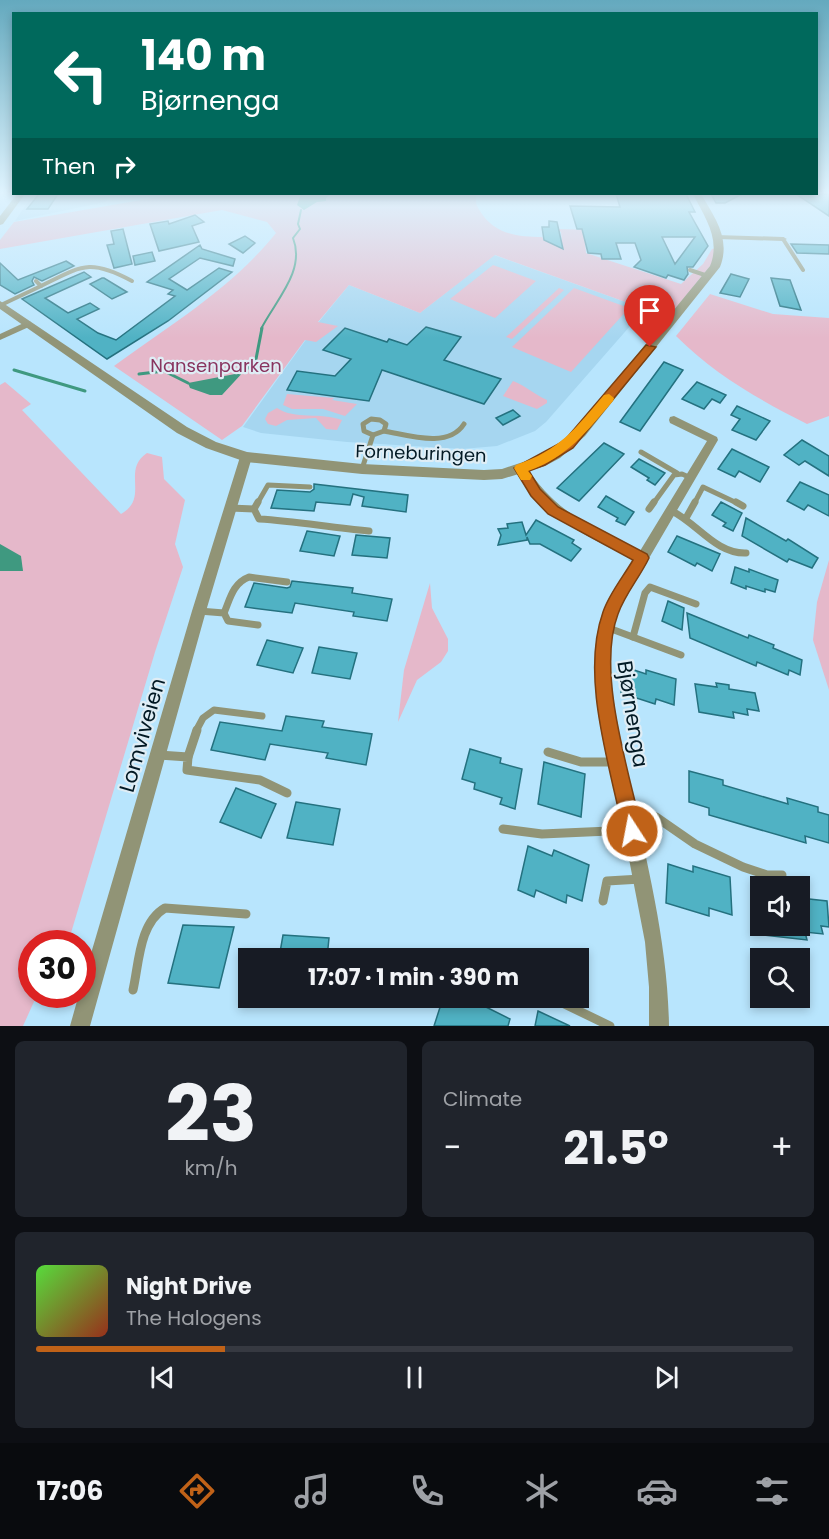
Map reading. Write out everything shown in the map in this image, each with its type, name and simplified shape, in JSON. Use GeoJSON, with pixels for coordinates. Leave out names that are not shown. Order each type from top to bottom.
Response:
{"type":"FeatureCollection","features":[{"type":"Feature","properties":{"kind":"street","name":"Forneburingen"},"geometry":{"type":"LineString","coordinates":[[1,305],[196,438],[246,457],[362,469],[464,476],[502,474],[555,454],[580,433],[708,276],[719,259],[720,242]]}},
{"type":"Feature","properties":{"kind":"street"},"geometry":{"type":"LineString","coordinates":[[0,337],[28,324]]}},
{"type":"Feature","properties":{"kind":"street","name":"Bjørnenga"},"geometry":{"type":"LineString","coordinates":[[659,1026],[658,968],[603,675],[606,627],[611,611],[672,511],[684,476],[713,440],[674,420]]}},
{"type":"Feature","properties":{"kind":"street","name":"Lomviveien"},"geometry":{"type":"LineString","coordinates":[[80,1026],[229,508],[246,457]]}},
{"type":"Feature","properties":{"kind":"street"},"geometry":{"type":"LineString","coordinates":[[521,468],[536,492],[553,511],[642,558]]}},
{"type":"Feature","properties":{"kind":"lane"},"geometry":{"type":"LineString","coordinates":[[785,242],[803,270]]}},
{"type":"Feature","properties":{"kind":"lane"},"geometry":{"type":"LineString","coordinates":[[1,305],[91,264],[105,266],[132,281]]}},
{"type":"Feature","properties":{"kind":"lane"},"geometry":{"type":"LineString","coordinates":[[690,270],[708,276]]}},
{"type":"Feature","properties":{"kind":"lane"},"geometry":{"type":"LineString","coordinates":[[36,281],[41,286]]}},
{"type":"Feature","properties":{"kind":"lane"},"geometry":{"type":"LineString","coordinates":[[373,435],[362,428],[369,419],[383,421],[386,427],[384,431]]}},
{"type":"Feature","properties":{"kind":"lane"},"geometry":{"type":"LineString","coordinates":[[373,435],[384,431],[421,437],[450,437],[459,432],[464,424]]}},
{"type":"Feature","properties":{"kind":"lane"},"geometry":{"type":"LineString","coordinates":[[362,469],[373,435]]}},
{"type":"Feature","properties":{"kind":"lane"},"geometry":{"type":"LineString","coordinates":[[641,452],[684,476],[649,509]]}},
{"type":"Feature","properties":{"kind":"lane"},"geometry":{"type":"LineString","coordinates":[[254,509],[268,485],[310,487]]}},
{"type":"Feature","properties":{"kind":"lane"},"geometry":{"type":"LineString","coordinates":[[686,518],[703,487],[743,506]]}},
{"type":"Feature","properties":{"kind":"lane"},"geometry":{"type":"LineString","coordinates":[[229,508],[254,509]]}},
{"type":"Feature","properties":{"kind":"lane"},"geometry":{"type":"LineString","coordinates":[[254,509],[259,519],[311,522],[321,527],[369,531]]}},
{"type":"Feature","properties":{"kind":"lane"},"geometry":{"type":"LineString","coordinates":[[672,511],[686,518],[712,543],[735,555],[746,553]]}},
{"type":"Feature","properties":{"kind":"lane"},"geometry":{"type":"LineString","coordinates":[[258,626],[228,621],[224,613],[234,587],[242,579],[249,577],[287,582]]}},
{"type":"Feature","properties":{"kind":"lane"},"geometry":{"type":"LineString","coordinates":[[633,637],[645,594],[650,587],[696,604]]}},
{"type":"Feature","properties":{"kind":"lane"},"geometry":{"type":"LineString","coordinates":[[199,611],[224,613]]}},
{"type":"Feature","properties":{"kind":"lane"},"geometry":{"type":"LineString","coordinates":[[606,627],[681,655]]}},
{"type":"Feature","properties":{"kind":"lane"},"geometry":{"type":"LineString","coordinates":[[262,716],[214,710],[209,712],[200,723],[188,757],[187,770],[260,780],[287,793]]}},
{"type":"Feature","properties":{"kind":"lane"},"geometry":{"type":"LineString","coordinates":[[548,752],[581,762],[618,762]]}},
{"type":"Feature","properties":{"kind":"lane"},"geometry":{"type":"LineString","coordinates":[[158,755],[188,757]]}},
{"type":"Feature","properties":{"kind":"lane"},"geometry":{"type":"LineString","coordinates":[[503,829],[542,834],[631,823],[656,817],[695,844],[743,867],[767,875],[782,875]]}},
{"type":"Feature","properties":{"kind":"lane"},"geometry":{"type":"LineString","coordinates":[[603,901],[607,881],[642,879]]}},
{"type":"Feature","properties":{"kind":"lane"},"geometry":{"type":"LineString","coordinates":[[133,990],[149,922],[158,910],[165,908],[246,914]]}},
{"type":"Feature","properties":{"kind":"lane"},"geometry":{"type":"LineString","coordinates":[[573,1008],[610,1026]]}},
{"type":"Feature","properties":{"kind":"shaded area"},"geometry":{"type":"Polygon","coordinates":[[[494,255],[645,309],[546,422],[535,431],[497,446],[462,449],[347,442],[261,433],[243,427],[318,323],[349,285],[420,313],[494,255]]]}},
{"type":"Feature","properties":{"kind":"shaded area"},"geometry":{"type":"Polygon","coordinates":[[[246,369],[222,395],[210,395],[190,388],[188,383],[235,374],[246,369]]]}},
{"type":"Feature","properties":{"kind":"shaded area"},"geometry":{"type":"Polygon","coordinates":[[[0,544],[21,556],[23,571],[0,571],[0,544]]]}},
{"type":"Feature","properties":{"kind":"green space","name":"Nansenparken"},"geometry":{"type":"Polygon","coordinates":[[[0,242],[41,242],[0,249],[0,242]]]}},
{"type":"Feature","properties":{"kind":"green space","name":"Nansenparken"},"geometry":{"type":"Polygon","coordinates":[[[268,242],[603,242],[604,245],[585,244],[586,253],[681,284],[703,264],[712,249],[717,248],[711,265],[670,315],[645,309],[495,255],[420,313],[349,285],[318,322],[338,326],[316,342],[305,340],[242,426],[222,440],[114,366],[200,305],[268,242]]]}},
{"type":"Feature","properties":{"kind":"green space"},"geometry":{"type":"Polygon","coordinates":[[[493,265],[536,281],[495,318],[450,299],[493,265]]]}},
{"type":"Feature","properties":{"kind":"green space"},"geometry":{"type":"Polygon","coordinates":[[[559,288],[564,290],[512,339],[506,337],[559,288]]]}},
{"type":"Feature","properties":{"kind":"green space"},"geometry":{"type":"Polygon","coordinates":[[[574,288],[629,308],[571,372],[512,347],[574,288]]]}},
{"type":"Feature","properties":{"kind":"green space"},"geometry":{"type":"Polygon","coordinates":[[[710,294],[773,314],[829,318],[829,416],[807,424],[789,415],[706,363],[676,336],[710,294]]]}},
{"type":"Feature","properties":{"kind":"green space"},"geometry":{"type":"Polygon","coordinates":[[[513,381],[547,400],[547,403],[537,409],[503,396],[513,381]]]}},
{"type":"Feature","properties":{"kind":"green space"},"geometry":{"type":"Polygon","coordinates":[[[5,382],[31,404],[22,410],[121,514],[134,500],[136,467],[147,453],[162,457],[164,479],[185,500],[175,544],[183,567],[155,652],[72,930],[18,930],[18,1008],[31,1008],[23,1026],[0,1026],[0,385],[5,382]]]}},
{"type":"Feature","properties":{"kind":"green space"},"geometry":{"type":"Polygon","coordinates":[[[287,394],[334,398],[332,400],[357,404],[345,416],[323,409],[292,409],[283,405],[287,394]]]}},
{"type":"Feature","properties":{"kind":"green space"},"geometry":{"type":"Polygon","coordinates":[[[277,408],[292,414],[325,416],[342,420],[337,430],[326,429],[316,418],[287,420],[276,426],[268,424],[265,419],[268,413],[277,408]]]}},
{"type":"Feature","properties":{"kind":"green space"},"geometry":{"type":"Polygon","coordinates":[[[829,560],[829,690],[813,640],[817,602],[829,560]]]}},
{"type":"Feature","properties":{"kind":"green space"},"geometry":{"type":"Polygon","coordinates":[[[430,583],[432,608],[448,639],[448,651],[441,662],[417,680],[398,722],[404,670],[430,583]]]}},
{"type":"Feature","properties":{"kind":"building"},"geometry":{"type":"Polygon","coordinates":[[[114,242],[126,242],[132,264],[114,268],[107,245],[114,244],[114,242]]]}},
{"type":"Feature","properties":{"kind":"building"},"geometry":{"type":"Polygon","coordinates":[[[156,242],[199,242],[159,251],[156,242]]]}},
{"type":"Feature","properties":{"kind":"building"},"geometry":{"type":"Polygon","coordinates":[[[233,242],[255,243],[243,253],[229,244],[233,242]]]}},
{"type":"Feature","properties":{"kind":"building"},"geometry":{"type":"Polygon","coordinates":[[[548,242],[561,242],[563,249],[548,242]]]}},
{"type":"Feature","properties":{"kind":"building"},"geometry":{"type":"Polygon","coordinates":[[[585,242],[664,242],[675,264],[691,242],[706,242],[708,246],[693,267],[687,267],[688,274],[684,280],[668,275],[666,278],[634,267],[641,260],[635,243],[616,243],[621,259],[602,259],[601,254],[588,253],[585,242]]]}},
{"type":"Feature","properties":{"kind":"building"},"geometry":{"type":"Polygon","coordinates":[[[791,244],[829,245],[829,254],[797,253],[791,244]]]}},
{"type":"Feature","properties":{"kind":"building"},"geometry":{"type":"Polygon","coordinates":[[[200,245],[202,249],[235,259],[233,266],[200,258],[169,279],[187,290],[219,268],[232,272],[168,321],[107,359],[22,299],[84,272],[91,277],[45,298],[68,313],[90,303],[99,309],[77,319],[98,333],[116,340],[175,296],[168,294],[173,290],[147,282],[200,245]]]}},
{"type":"Feature","properties":{"kind":"building"},"geometry":{"type":"Polygon","coordinates":[[[152,252],[155,261],[135,265],[133,256],[152,252]]]}},
{"type":"Feature","properties":{"kind":"building"},"geometry":{"type":"Polygon","coordinates":[[[66,261],[74,266],[42,281],[34,277],[32,281],[34,285],[15,294],[0,285],[0,263],[18,280],[66,261]]]}},
{"type":"Feature","properties":{"kind":"building"},"geometry":{"type":"Polygon","coordinates":[[[731,274],[749,279],[740,297],[720,293],[731,274]]]}},
{"type":"Feature","properties":{"kind":"building"},"geometry":{"type":"Polygon","coordinates":[[[102,278],[127,292],[112,299],[90,284],[102,278]]]}},
{"type":"Feature","properties":{"kind":"building"},"geometry":{"type":"Polygon","coordinates":[[[771,278],[790,280],[801,310],[780,306],[771,278]]]}},
{"type":"Feature","properties":{"kind":"building"},"geometry":{"type":"Polygon","coordinates":[[[426,327],[461,337],[444,360],[501,379],[484,404],[382,370],[369,401],[287,390],[297,371],[335,376],[351,359],[323,350],[345,328],[387,342],[389,339],[407,345],[426,327]]]}},
{"type":"Feature","properties":{"kind":"building"},"geometry":{"type":"Polygon","coordinates":[[[664,362],[683,370],[640,431],[620,422],[664,362]]]}},
{"type":"Feature","properties":{"kind":"building"},"geometry":{"type":"Polygon","coordinates":[[[697,382],[726,395],[720,403],[712,399],[704,409],[682,399],[697,382]]]}},
{"type":"Feature","properties":{"kind":"building"},"geometry":{"type":"Polygon","coordinates":[[[737,406],[770,421],[756,440],[732,430],[740,419],[731,415],[737,406]]]}},
{"type":"Feature","properties":{"kind":"building"},"geometry":{"type":"Polygon","coordinates":[[[513,410],[520,416],[503,425],[496,418],[513,410]]]}},
{"type":"Feature","properties":{"kind":"building"},"geometry":{"type":"Polygon","coordinates":[[[802,440],[829,456],[829,476],[805,461],[799,465],[784,455],[802,440]]]}},
{"type":"Feature","properties":{"kind":"building"},"geometry":{"type":"Polygon","coordinates":[[[604,443],[624,454],[579,501],[557,488],[604,443]]]}},
{"type":"Feature","properties":{"kind":"building"},"geometry":{"type":"Polygon","coordinates":[[[732,449],[769,467],[760,482],[739,471],[735,477],[718,469],[732,449]]]}},
{"type":"Feature","properties":{"kind":"building"},"geometry":{"type":"Polygon","coordinates":[[[639,459],[665,473],[655,485],[647,480],[649,478],[631,467],[639,459]]]}},
{"type":"Feature","properties":{"kind":"building"},"geometry":{"type":"Polygon","coordinates":[[[800,482],[829,495],[829,516],[808,505],[804,510],[787,501],[800,482]]]}},
{"type":"Feature","properties":{"kind":"building"},"geometry":{"type":"Polygon","coordinates":[[[314,484],[408,495],[406,512],[362,506],[364,497],[353,494],[350,505],[316,502],[314,511],[271,508],[277,490],[310,492],[314,489],[314,484]]]}},
{"type":"Feature","properties":{"kind":"building"},"geometry":{"type":"Polygon","coordinates":[[[606,496],[634,512],[625,525],[616,521],[618,518],[598,507],[606,496]]]}},
{"type":"Feature","properties":{"kind":"building"},"geometry":{"type":"Polygon","coordinates":[[[721,502],[742,513],[733,531],[723,526],[726,523],[712,515],[721,502]]]}},
{"type":"Feature","properties":{"kind":"building"},"geometry":{"type":"Polygon","coordinates":[[[746,518],[786,541],[788,539],[818,558],[812,568],[789,559],[787,562],[742,536],[746,518]]]}},
{"type":"Feature","properties":{"kind":"building"},"geometry":{"type":"Polygon","coordinates":[[[536,520],[574,540],[572,543],[581,549],[571,561],[540,544],[530,544],[527,537],[527,540],[498,545],[501,535],[498,529],[508,528],[507,524],[522,522],[526,535],[536,520]]]}},
{"type":"Feature","properties":{"kind":"building"},"geometry":{"type":"Polygon","coordinates":[[[307,531],[340,536],[334,556],[300,551],[307,531]]]}},
{"type":"Feature","properties":{"kind":"building"},"geometry":{"type":"Polygon","coordinates":[[[356,535],[390,538],[387,558],[352,555],[356,535]]]}},
{"type":"Feature","properties":{"kind":"building"},"geometry":{"type":"Polygon","coordinates":[[[677,536],[720,554],[712,571],[697,563],[695,566],[668,552],[677,536]]]}},
{"type":"Feature","properties":{"kind":"building"},"geometry":{"type":"Polygon","coordinates":[[[735,567],[749,572],[749,569],[778,580],[775,592],[765,589],[765,592],[746,586],[746,589],[731,583],[735,567]]]}},
{"type":"Feature","properties":{"kind":"building"},"geometry":{"type":"Polygon","coordinates":[[[292,581],[353,588],[352,593],[392,599],[387,621],[353,616],[354,612],[295,603],[292,613],[245,607],[254,583],[287,588],[290,587],[292,581]]]}},
{"type":"Feature","properties":{"kind":"building"},"geometry":{"type":"Polygon","coordinates":[[[668,601],[684,608],[682,630],[662,621],[668,601]]]}},
{"type":"Feature","properties":{"kind":"building"},"geometry":{"type":"Polygon","coordinates":[[[687,613],[748,638],[749,635],[774,645],[773,648],[802,660],[800,675],[789,670],[788,675],[757,662],[756,666],[690,638],[687,613]]]}},
{"type":"Feature","properties":{"kind":"building"},"geometry":{"type":"Polygon","coordinates":[[[267,640],[303,648],[293,673],[257,665],[267,640]]]}},
{"type":"Feature","properties":{"kind":"building"},"geometry":{"type":"Polygon","coordinates":[[[319,647],[357,653],[350,679],[312,673],[319,647]]]}},
{"type":"Feature","properties":{"kind":"building"},"geometry":{"type":"Polygon","coordinates":[[[625,667],[646,674],[646,670],[676,679],[674,705],[656,699],[655,704],[621,693],[625,667]]]}},
{"type":"Feature","properties":{"kind":"building"},"geometry":{"type":"Polygon","coordinates":[[[716,683],[729,685],[729,689],[755,693],[759,711],[747,709],[748,715],[733,712],[734,718],[699,712],[695,684],[717,687],[716,683]]]}},
{"type":"Feature","properties":{"kind":"building"},"geometry":{"type":"Polygon","coordinates":[[[286,716],[324,721],[322,727],[372,734],[366,765],[326,758],[328,753],[270,744],[265,760],[211,750],[220,722],[282,731],[286,716]]]}},
{"type":"Feature","properties":{"kind":"building"},"geometry":{"type":"Polygon","coordinates":[[[470,749],[501,758],[500,763],[522,769],[515,809],[500,804],[502,798],[474,789],[475,783],[462,779],[470,749]]]}},
{"type":"Feature","properties":{"kind":"building"},"geometry":{"type":"Polygon","coordinates":[[[544,762],[585,774],[581,817],[538,804],[544,762]]]}},
{"type":"Feature","properties":{"kind":"building"},"geometry":{"type":"Polygon","coordinates":[[[689,771],[723,780],[723,785],[788,804],[787,798],[818,807],[818,812],[829,815],[829,843],[805,836],[806,843],[709,815],[709,808],[689,802],[689,771]]]}},
{"type":"Feature","properties":{"kind":"building"},"geometry":{"type":"Polygon","coordinates":[[[236,788],[276,804],[261,838],[220,822],[236,788]]]}},
{"type":"Feature","properties":{"kind":"building"},"geometry":{"type":"Polygon","coordinates":[[[296,802],[340,809],[333,845],[287,838],[296,802]]]}},
{"type":"Feature","properties":{"kind":"building"},"geometry":{"type":"Polygon","coordinates":[[[528,846],[552,856],[554,850],[589,865],[582,901],[567,895],[566,903],[536,890],[534,897],[518,890],[528,846]]]}},
{"type":"Feature","properties":{"kind":"building"},"geometry":{"type":"Polygon","coordinates":[[[668,864],[693,872],[693,866],[730,877],[732,915],[709,908],[709,916],[666,903],[668,864]]]}},
{"type":"Feature","properties":{"kind":"building"},"geometry":{"type":"Polygon","coordinates":[[[810,899],[827,901],[829,927],[821,926],[823,934],[810,933],[810,899]]]}},
{"type":"Feature","properties":{"kind":"building"},"geometry":{"type":"Polygon","coordinates":[[[183,925],[234,927],[219,988],[168,983],[183,925]]]}},
{"type":"Feature","properties":{"kind":"building"},"geometry":{"type":"Polygon","coordinates":[[[283,935],[329,938],[328,948],[281,948],[283,935]]]}},
{"type":"Feature","properties":{"kind":"building"},"geometry":{"type":"Polygon","coordinates":[[[773,936],[806,936],[807,940],[773,936]]]}},
{"type":"Feature","properties":{"kind":"building"},"geometry":{"type":"Polygon","coordinates":[[[440,1008],[488,1008],[510,1019],[508,1026],[434,1026],[440,1008]]]}},
{"type":"Feature","properties":{"kind":"building"},"geometry":{"type":"Polygon","coordinates":[[[538,1011],[570,1026],[535,1026],[538,1011]]]}},
{"type":"Feature","properties":{"kind":"waterway"},"geometry":{"type":"LineString","coordinates":[[261,329],[292,274],[296,250],[294,242]]}},
{"type":"Feature","properties":{"kind":"waterway"},"geometry":{"type":"LineString","coordinates":[[246,370],[256,359],[262,328]]}},
{"type":"Feature","properties":{"kind":"waterway"},"geometry":{"type":"LineString","coordinates":[[14,370],[85,391]]}},
{"type":"Feature","properties":{"kind":"waterway"},"geometry":{"type":"LineString","coordinates":[[139,374],[164,371],[188,383]]}},
{"type":"Feature","properties":{"kind":"slow traffic"},"geometry":{"type":"LineString","coordinates":[[525,476],[521,468],[540,462],[568,445],[609,398]]}},
{"type":"Feature","properties":{"kind":"route"},"geometry":{"type":"LineString","coordinates":[[632,831],[605,698],[602,656],[611,611],[642,558],[553,511],[536,492],[521,468],[540,462],[568,445],[650,347]]}}]}
